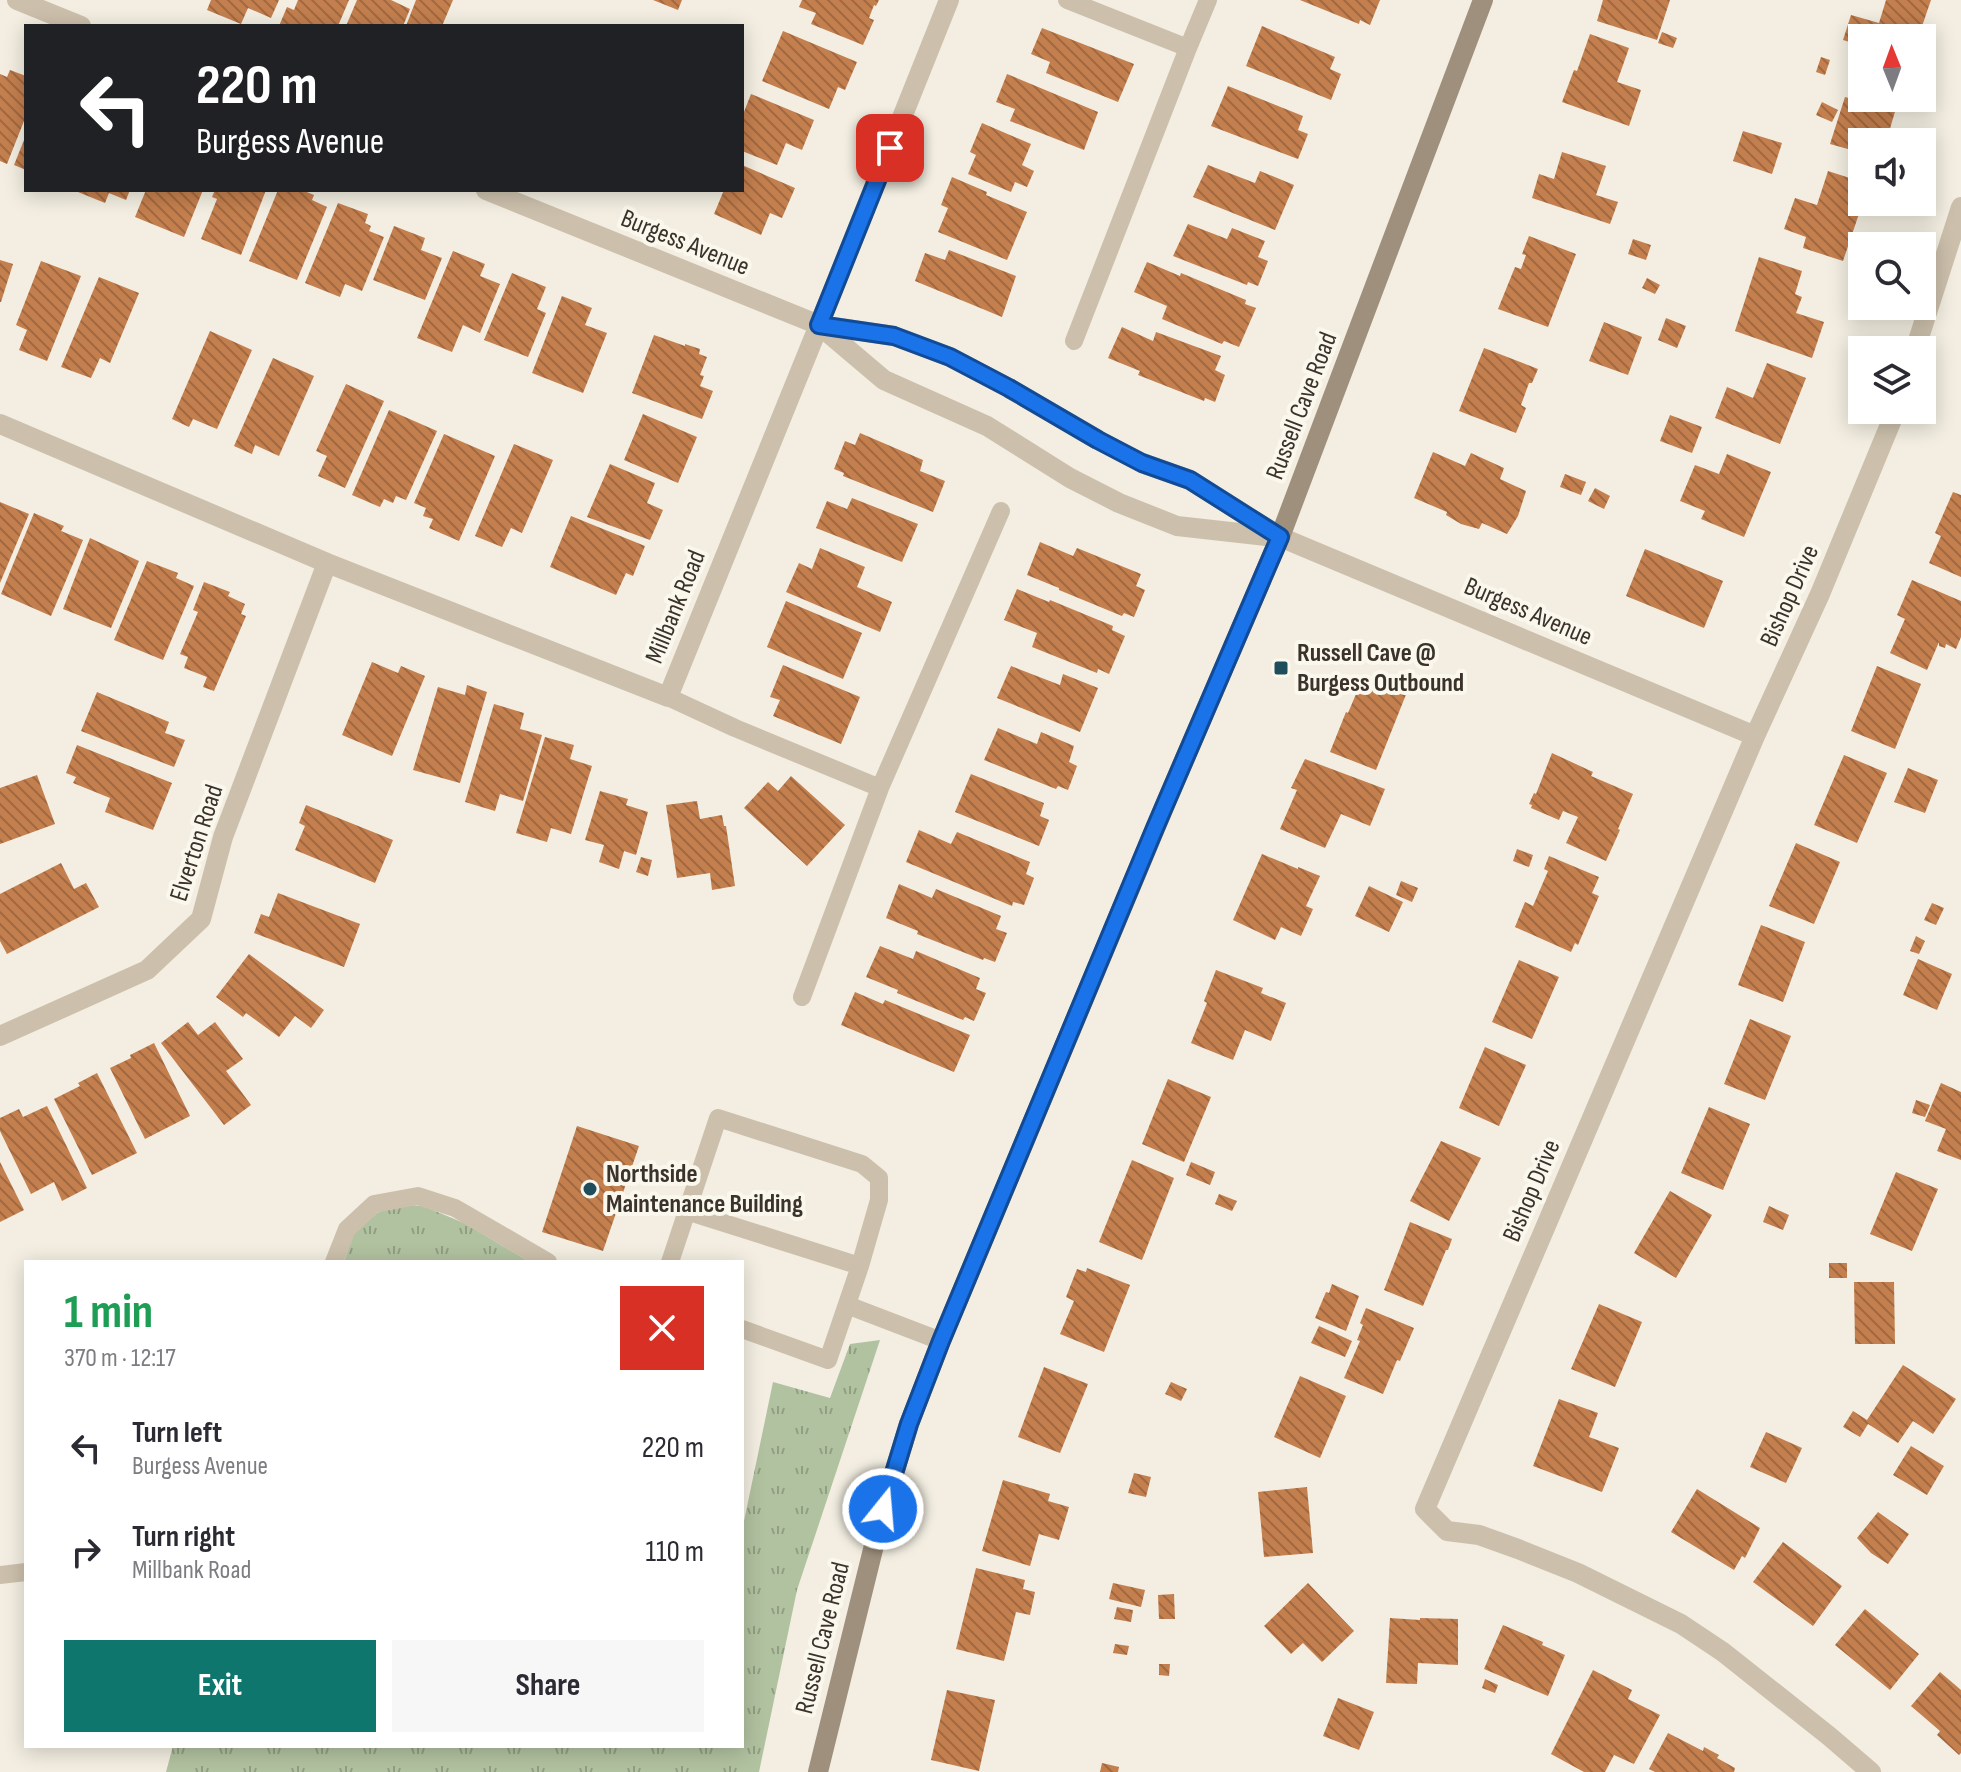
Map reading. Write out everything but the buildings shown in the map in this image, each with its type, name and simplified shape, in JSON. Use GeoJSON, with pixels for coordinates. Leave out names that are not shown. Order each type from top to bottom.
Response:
{"type":"FeatureCollection","features":[{"type":"Feature","properties":{"kind":"main road","name":"Russell Cave Road"},"geometry":{"type":"LineString","coordinates":[[818,1772],[883,1509],[909,1424],[1161,814],[1280,537],[1483,0]]}},
{"type":"Feature","properties":{"kind":"street"},"geometry":{"type":"LineString","coordinates":[[17,0],[76,24]]}},
{"type":"Feature","properties":{"kind":"street","name":"Millbank Road"},"geometry":{"type":"LineString","coordinates":[[0,424],[327,563],[668,697],[949,0]]}},
{"type":"Feature","properties":{"kind":"street","name":"Burgess Avenue"},"geometry":{"type":"LineString","coordinates":[[491,192],[819,325],[894,336],[950,357],[1142,463],[1190,480],[1280,537],[1755,736]]}},
{"type":"Feature","properties":{"kind":"street"},"geometry":{"type":"LineString","coordinates":[[1920,336],[1961,207]]}},
{"type":"Feature","properties":{"kind":"street","name":"Burgess Avenue"},"geometry":{"type":"LineString","coordinates":[[819,325],[884,380],[987,426],[1070,478],[1119,503],[1177,526],[1280,537]]}},
{"type":"Feature","properties":{"kind":"street","name":"Bishop Drive"},"geometry":{"type":"LineString","coordinates":[[1871,1772],[1723,1652],[1681,1624],[1578,1573],[1518,1549],[1479,1535],[1447,1531],[1425,1509],[1755,736],[1820,594],[1890,424]]}},
{"type":"Feature","properties":{"kind":"street","name":"Elverton Road"},"geometry":{"type":"LineString","coordinates":[[0,1036],[147,970],[201,919],[223,837],[327,563]]}},
{"type":"Feature","properties":{"kind":"lane"},"geometry":{"type":"LineString","coordinates":[[1067,0],[1188,48]]}},
{"type":"Feature","properties":{"kind":"lane"},"geometry":{"type":"LineString","coordinates":[[1074,341],[1208,0]]}},
{"type":"Feature","properties":{"kind":"lane"},"geometry":{"type":"LineString","coordinates":[[802,997],[880,788],[1001,511]]}},
{"type":"Feature","properties":{"kind":"lane"},"geometry":{"type":"LineString","coordinates":[[668,697],[880,788]]}},
{"type":"Feature","properties":{"kind":"lane"},"geometry":{"type":"LineString","coordinates":[[671,1260],[718,1118],[862,1164],[879,1178],[879,1200],[828,1360],[744,1330]]}},
{"type":"Feature","properties":{"kind":"lane"},"geometry":{"type":"LineString","coordinates":[[335,1260],[347,1229],[374,1204],[418,1196],[455,1208],[545,1260]]}},
{"type":"Feature","properties":{"kind":"lane"},"geometry":{"type":"LineString","coordinates":[[686,1211],[860,1266]]}},
{"type":"Feature","properties":{"kind":"lane"},"geometry":{"type":"LineString","coordinates":[[847,1305],[941,1341]]}},
{"type":"Feature","properties":{"kind":"lane"},"geometry":{"type":"LineString","coordinates":[[0,1575],[24,1572]]}},
{"type":"Feature","properties":{"kind":"green space"},"geometry":{"type":"Polygon","coordinates":[[[398,1204],[423,1206],[464,1223],[527,1260],[345,1260],[353,1234],[377,1213],[398,1204]]]}},
{"type":"Feature","properties":{"kind":"green space"},"geometry":{"type":"Polygon","coordinates":[[[880,1340],[797,1590],[759,1772],[166,1772],[172,1748],[744,1748],[744,1521],[773,1382],[830,1398],[850,1344],[880,1340]]]}},
{"type":"Feature","properties":{"kind":"place","name":"Russell Cave @ Burgess Outbound"},"geometry":{"type":"Point","coordinates":[1281,668]}},
{"type":"Feature","properties":{"kind":"place","name":"Northside Maintenance Building"},"geometry":{"type":"Point","coordinates":[590,1189]}},
{"type":"Feature","properties":{"kind":"route"},"geometry":{"type":"LineString","coordinates":[[883,1509],[909,1424],[941,1341],[1280,537],[1190,480],[1142,463],[950,357],[894,336],[819,325],[890,148]]}}]}
